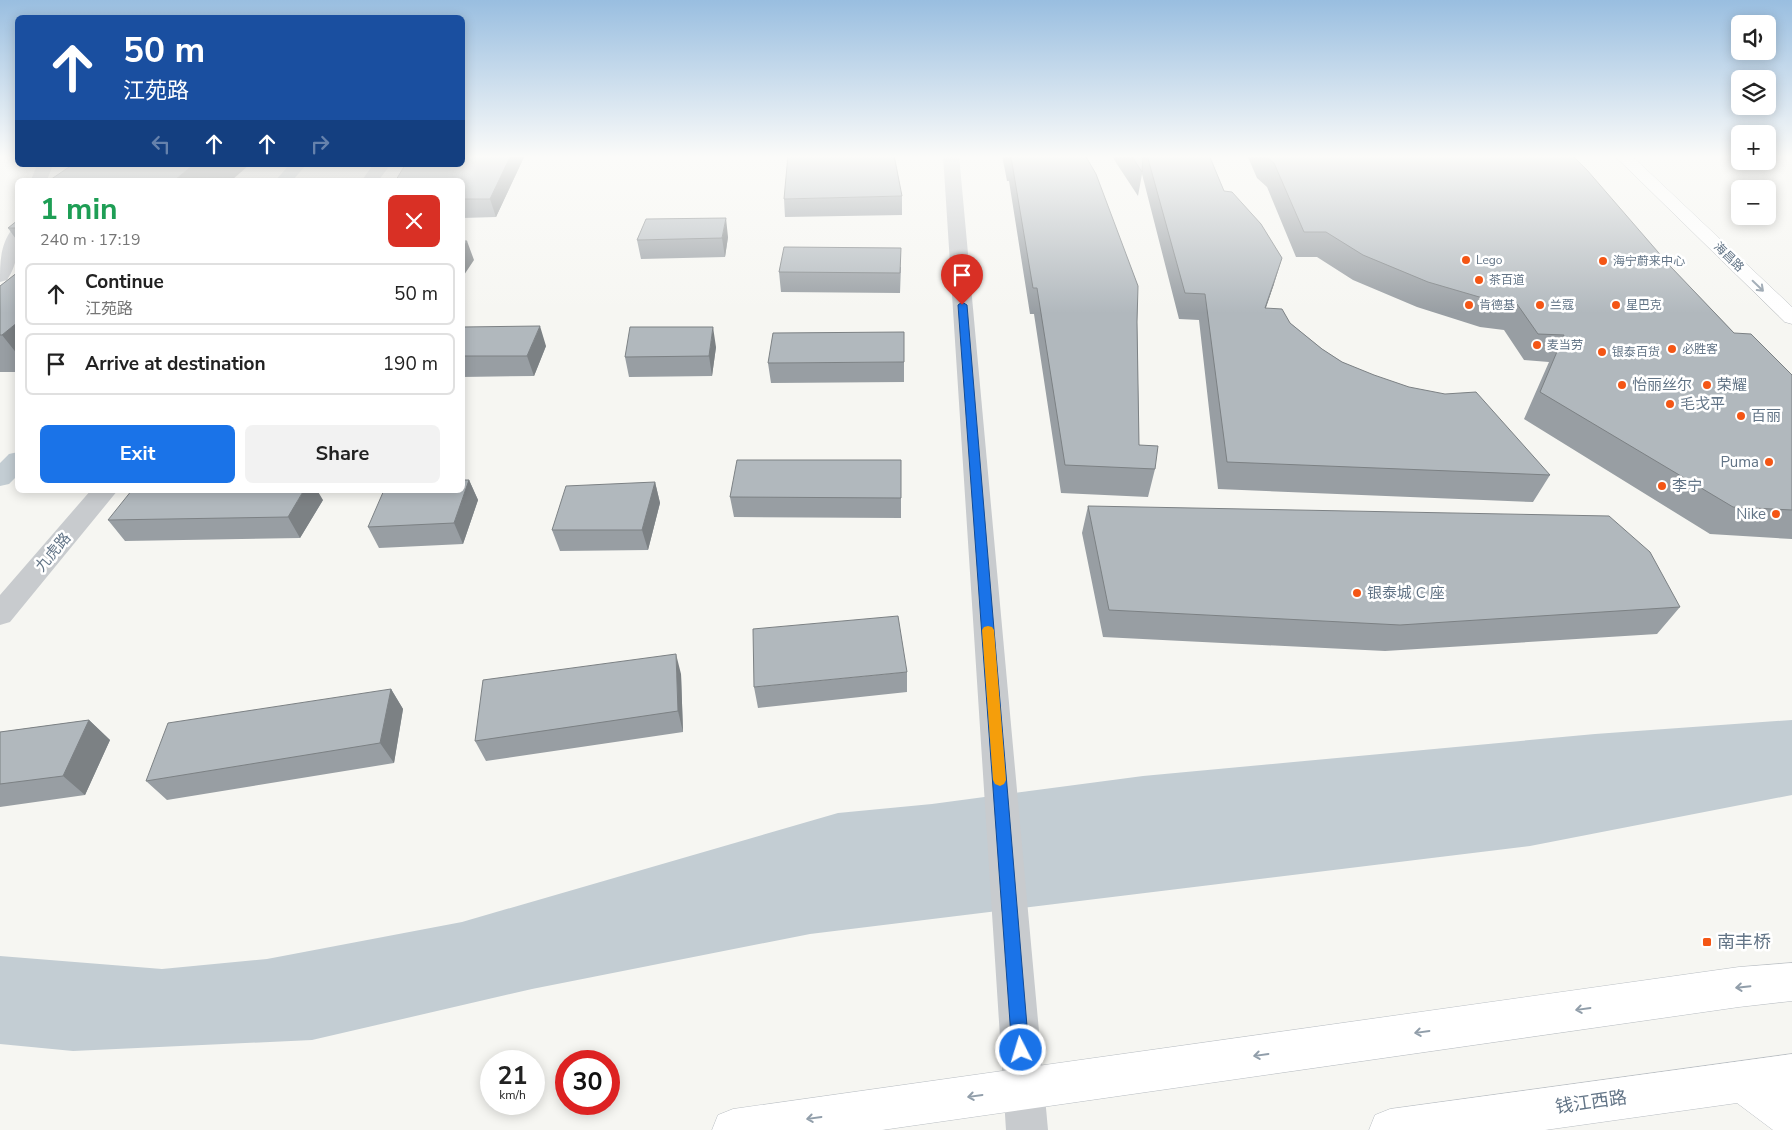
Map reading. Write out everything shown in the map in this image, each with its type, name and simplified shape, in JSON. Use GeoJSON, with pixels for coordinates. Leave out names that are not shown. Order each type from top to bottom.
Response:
{"type":"FeatureCollection","features":[{"type":"Feature","properties":{"kind":"main road","name":"海昌路"},"geometry":{"type":"LineString","coordinates":[[1677,208],[1792,318]]}},
{"type":"Feature","properties":{"kind":"main road","name":"海昌路"},"geometry":{"type":"LineString","coordinates":[[1700,208],[1742,246]]}},
{"type":"Feature","properties":{"kind":"main road"},"geometry":{"type":"LineString","coordinates":[[733,1130],[1730,988],[1792,982]]}},
{"type":"Feature","properties":{"kind":"main road","name":"钱江西路"},"geometry":{"type":"LineString","coordinates":[[1390,1130],[1792,1075]]}},
{"type":"Feature","properties":{"kind":"main road"},"geometry":{"type":"LineString","coordinates":[[1743,1082],[1792,1118]]}},
{"type":"Feature","properties":{"kind":"street"},"geometry":{"type":"LineString","coordinates":[[955,208],[1027,1130]]}},
{"type":"Feature","properties":{"kind":"street"},"geometry":{"type":"LineString","coordinates":[[0,276],[15,240]]}},
{"type":"Feature","properties":{"kind":"street","name":"九虎路"},"geometry":{"type":"LineString","coordinates":[[0,614],[102,493]]}},
{"type":"Feature","properties":{"kind":"street"},"geometry":{"type":"LineString","coordinates":[[1743,1082],[1777,1130]]}},
{"type":"Feature","properties":{"kind":"shaded area"},"geometry":{"type":"Polygon","coordinates":[[[1792,720],[1792,795],[1530,846],[810,934],[532,989],[312,1040],[73,1051],[0,1044],[0,956],[162,969],[267,959],[462,922],[838,813],[932,804],[1143,776],[1595,734],[1792,720]]]}},
{"type":"Feature","properties":{"kind":"building"},"geometry":{"type":"Polygon","coordinates":[[[1020,208],[1109,208],[1138,286],[1139,445],[1158,446],[1155,469],[1065,465],[1037,288],[1033,288],[1020,208]]]}},
{"type":"Feature","properties":{"kind":"building"},"geometry":{"type":"Polygon","coordinates":[[[1162,208],[1246,208],[1261,224],[1282,258],[1265,308],[1282,309],[1290,323],[1322,349],[1342,362],[1374,375],[1409,387],[1445,394],[1476,392],[1550,475],[1227,462],[1205,294],[1185,293],[1162,208]]]}},
{"type":"Feature","properties":{"kind":"building","name":"银泰百货"},"geometry":{"type":"Polygon","coordinates":[[[1293,208],[1620,208],[1671,267],[1734,333],[1751,334],[1792,375],[1792,510],[1733,507],[1540,392],[1564,335],[1538,334],[1517,304],[1493,301],[1428,282],[1363,255],[1326,232],[1304,232],[1293,208]]]}},
{"type":"Feature","properties":{"kind":"building"},"geometry":{"type":"Polygon","coordinates":[[[726,218],[722,238],[637,240],[646,219],[726,218]]]}},
{"type":"Feature","properties":{"kind":"building"},"geometry":{"type":"Polygon","coordinates":[[[15,222],[15,228],[8,228],[15,222]]]}},
{"type":"Feature","properties":{"kind":"building"},"geometry":{"type":"Polygon","coordinates":[[[784,247],[901,248],[900,273],[779,272],[784,247]]]}},
{"type":"Feature","properties":{"kind":"building"},"geometry":{"type":"Polygon","coordinates":[[[15,274],[15,324],[2,335],[0,335],[0,286],[15,274]]]}},
{"type":"Feature","properties":{"kind":"building"},"geometry":{"type":"Polygon","coordinates":[[[540,326],[527,356],[465,356],[465,327],[540,326]]]}},
{"type":"Feature","properties":{"kind":"building"},"geometry":{"type":"Polygon","coordinates":[[[630,327],[713,327],[709,356],[625,357],[630,327]]]}},
{"type":"Feature","properties":{"kind":"building"},"geometry":{"type":"Polygon","coordinates":[[[904,332],[904,362],[768,363],[773,333],[904,332]]]}},
{"type":"Feature","properties":{"kind":"building"},"geometry":{"type":"Polygon","coordinates":[[[737,460],[901,460],[901,498],[730,497],[737,460]]]}},
{"type":"Feature","properties":{"kind":"building"},"geometry":{"type":"Polygon","coordinates":[[[465,480],[469,480],[465,491],[465,480]]]}},
{"type":"Feature","properties":{"kind":"building"},"geometry":{"type":"Polygon","coordinates":[[[655,482],[642,530],[552,530],[566,486],[655,482]]]}},
{"type":"Feature","properties":{"kind":"building"},"geometry":{"type":"Polygon","coordinates":[[[130,493],[302,493],[288,517],[108,520],[130,493]]]}},
{"type":"Feature","properties":{"kind":"building"},"geometry":{"type":"Polygon","coordinates":[[[383,493],[464,493],[454,523],[368,527],[383,493]]]}},
{"type":"Feature","properties":{"kind":"building"},"geometry":{"type":"Polygon","coordinates":[[[1088,506],[1609,516],[1650,552],[1680,607],[1400,625],[1109,610],[1088,506]]]}},
{"type":"Feature","properties":{"kind":"building"},"geometry":{"type":"Polygon","coordinates":[[[898,616],[907,672],[754,687],[753,629],[898,616]]]}},
{"type":"Feature","properties":{"kind":"building"},"geometry":{"type":"Polygon","coordinates":[[[676,654],[678,711],[475,741],[483,680],[676,654]]]}},
{"type":"Feature","properties":{"kind":"building"},"geometry":{"type":"Polygon","coordinates":[[[391,689],[380,743],[146,781],[168,723],[391,689]]]}},
{"type":"Feature","properties":{"kind":"building"},"geometry":{"type":"Polygon","coordinates":[[[89,720],[63,776],[0,784],[0,732],[89,720]]]}},
{"type":"Feature","properties":{"kind":"waterway"},"geometry":{"type":"LineString","coordinates":[[0,478],[15,463]]}},
{"type":"Feature","properties":{"kind":"slow traffic"},"geometry":{"type":"LineString","coordinates":[[988,630],[1000,780]]}},
{"type":"Feature","properties":{"kind":"place","name":"Lego"},"geometry":{"type":"Point","coordinates":[1466,260]}},
{"type":"Feature","properties":{"kind":"place","name":"海宁蔚来中心"},"geometry":{"type":"Point","coordinates":[1603,261]}},
{"type":"Feature","properties":{"kind":"place","name":"茶百道"},"geometry":{"type":"Point","coordinates":[1479,280]}},
{"type":"Feature","properties":{"kind":"place","name":"肯德基"},"geometry":{"type":"Point","coordinates":[1469,305]}},
{"type":"Feature","properties":{"kind":"place","name":"兰蔻"},"geometry":{"type":"Point","coordinates":[1540,305]}},
{"type":"Feature","properties":{"kind":"place","name":"星巴克"},"geometry":{"type":"Point","coordinates":[1616,305]}},
{"type":"Feature","properties":{"kind":"place","name":"麦当劳"},"geometry":{"type":"Point","coordinates":[1537,345]}},
{"type":"Feature","properties":{"kind":"place","name":"必胜客"},"geometry":{"type":"Point","coordinates":[1672,349]}},
{"type":"Feature","properties":{"kind":"place","name":"银泰百货"},"geometry":{"type":"Point","coordinates":[1602,352]}},
{"type":"Feature","properties":{"kind":"place","name":"怡丽丝尔"},"geometry":{"type":"Point","coordinates":[1622,385]}},
{"type":"Feature","properties":{"kind":"place","name":"荣耀"},"geometry":{"type":"Point","coordinates":[1707,385]}},
{"type":"Feature","properties":{"kind":"place","name":"毛戈平"},"geometry":{"type":"Point","coordinates":[1670,404]}},
{"type":"Feature","properties":{"kind":"place","name":"百丽"},"geometry":{"type":"Point","coordinates":[1741,416]}},
{"type":"Feature","properties":{"kind":"place","name":"Puma"},"geometry":{"type":"Point","coordinates":[1769,462]}},
{"type":"Feature","properties":{"kind":"place","name":"李宁"},"geometry":{"type":"Point","coordinates":[1662,486]}},
{"type":"Feature","properties":{"kind":"place","name":"Nike"},"geometry":{"type":"Point","coordinates":[1776,514]}},
{"type":"Feature","properties":{"kind":"place","name":"银泰城 C 座"},"geometry":{"type":"Point","coordinates":[1357,593]}},
{"type":"Feature","properties":{"kind":"place","name":"南丰桥"},"geometry":{"type":"Point","coordinates":[1707,942]}},
{"type":"Feature","properties":{"kind":"route"},"geometry":{"type":"LineString","coordinates":[[962,305],[1021,1050]]}}]}
